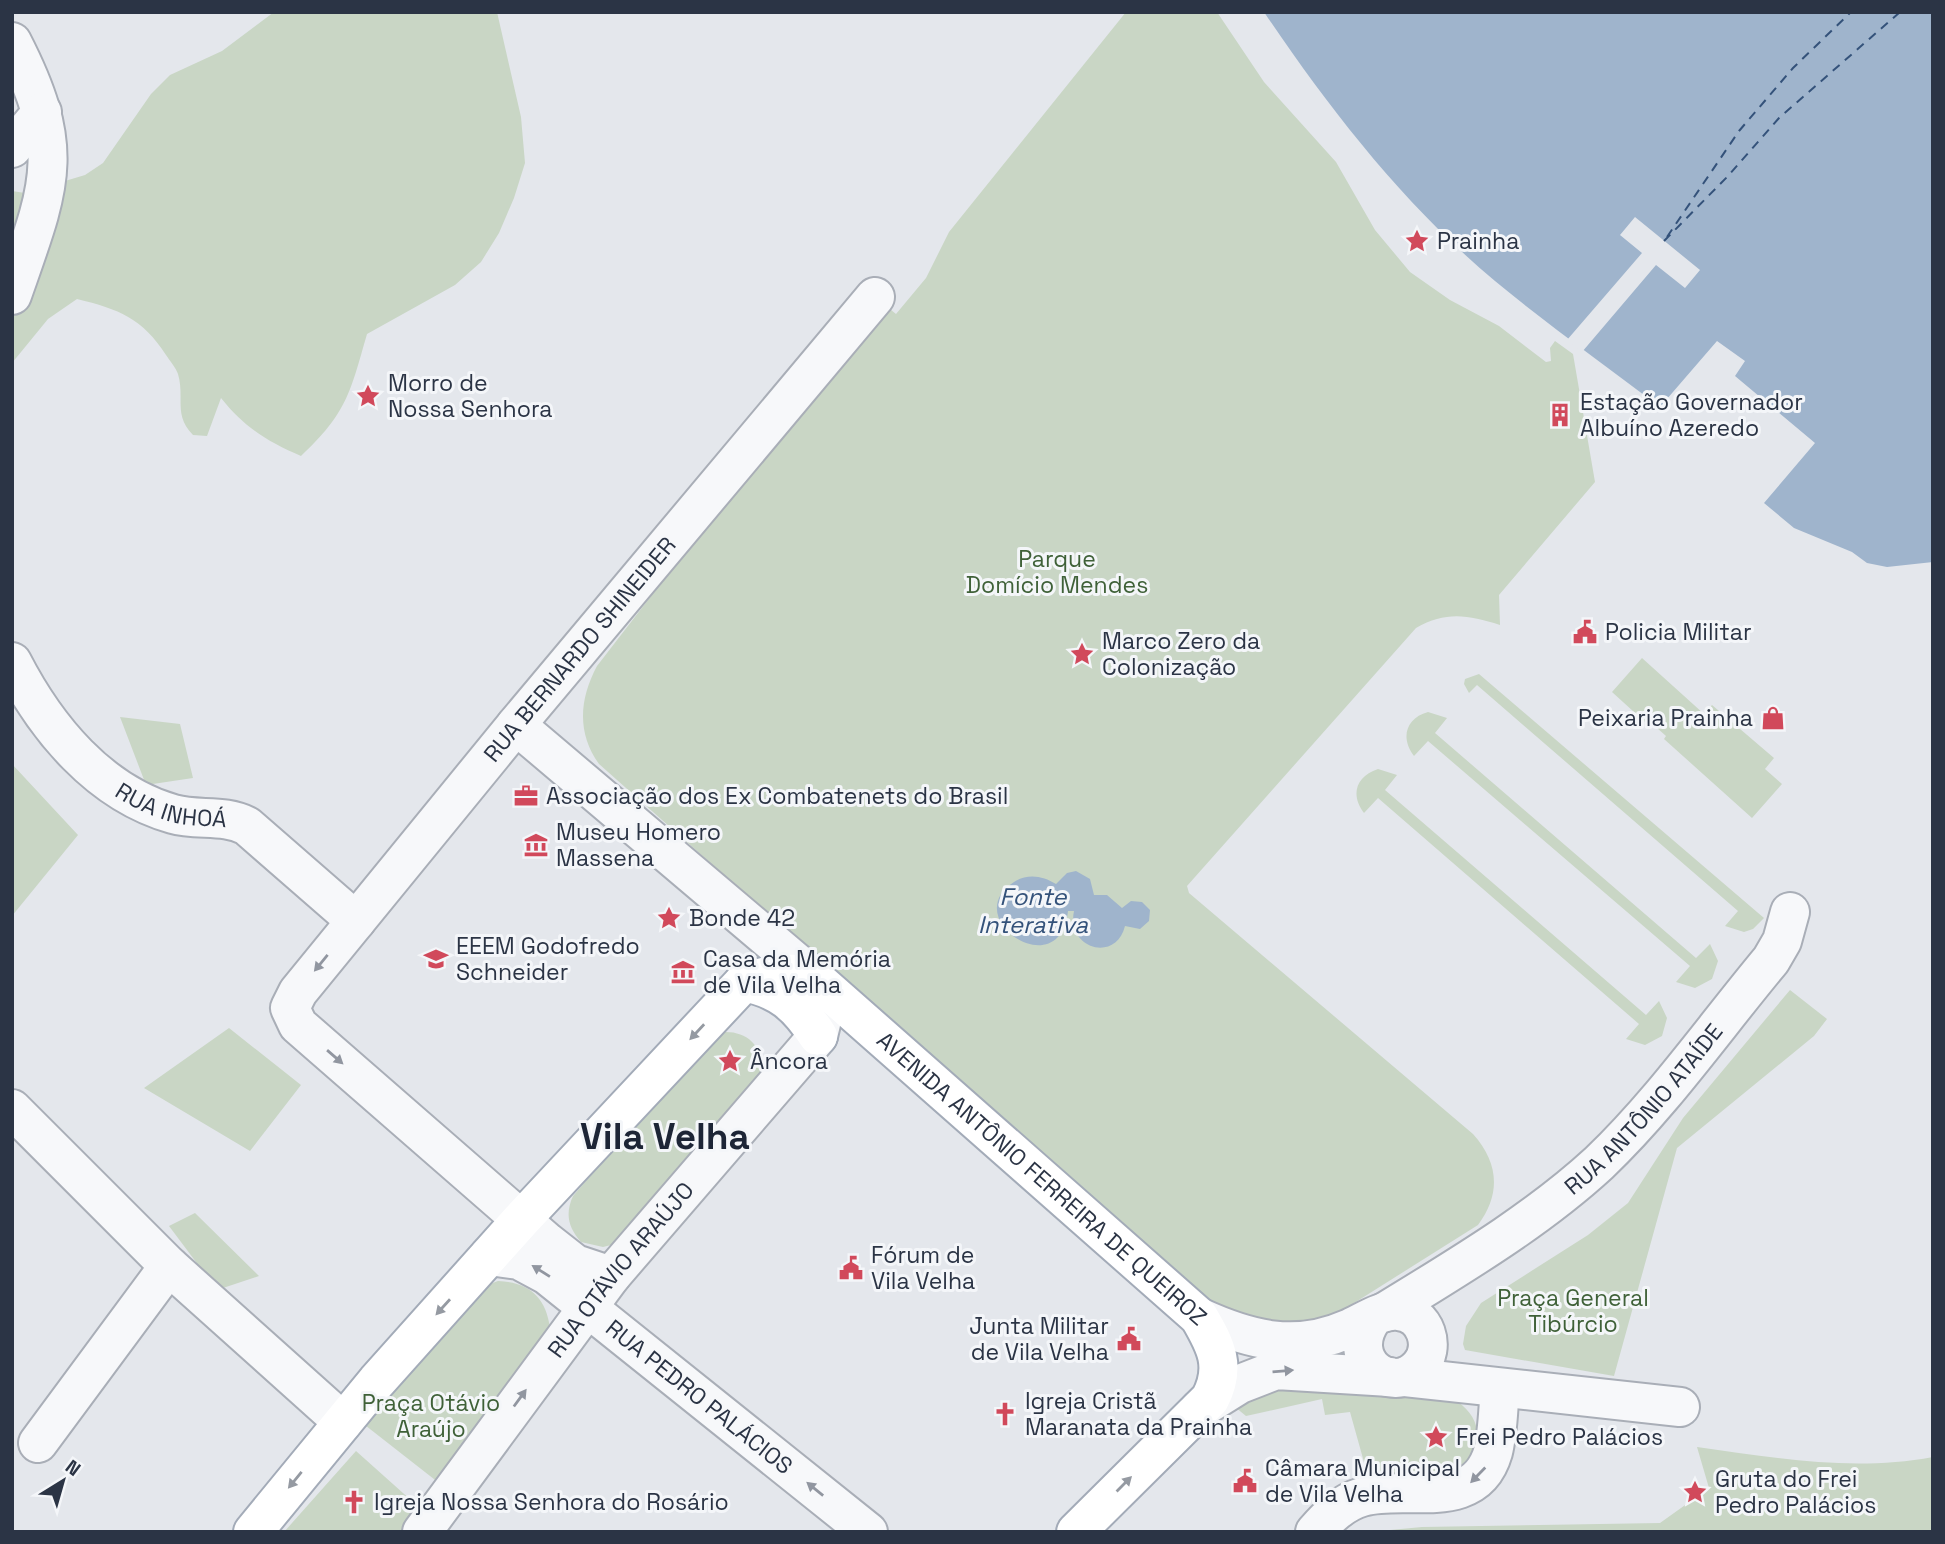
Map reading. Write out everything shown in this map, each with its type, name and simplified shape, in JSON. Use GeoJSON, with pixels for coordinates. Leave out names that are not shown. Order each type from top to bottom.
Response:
{"type":"FeatureCollection","features":[{"type":"Feature","properties":{"kind":"main road"},"geometry":{"type":"LineString","coordinates":[[253,1532],[344,1422],[521,1220],[744,982],[779,973],[811,975]]}},
{"type":"Feature","properties":{"kind":"main road","name":"AVENIDA ANTÔNIO FERREIRA DE QUEIROZ"},"geometry":{"type":"LineString","coordinates":[[811,975],[1199,1317]]}},
{"type":"Feature","properties":{"kind":"main road"},"geometry":{"type":"LineString","coordinates":[[744,982],[768,987],[789,999],[818,1036]]}},
{"type":"Feature","properties":{"kind":"main road"},"geometry":{"type":"LineString","coordinates":[[1076,1532],[1210,1399],[1220,1372],[1219,1357],[1199,1317]]}},
{"type":"Feature","properties":{"kind":"street"},"geometry":{"type":"LineString","coordinates":[[12,41],[43,112],[48,144],[47,189],[12,296]]}},
{"type":"Feature","properties":{"kind":"street"},"geometry":{"type":"LineString","coordinates":[[12,148],[43,112]]}},
{"type":"Feature","properties":{"kind":"street","name":"RUA BERNARDO SHINEIDER"},"geometry":{"type":"LineString","coordinates":[[521,1220],[298,1025],[290,1008],[298,992],[516,725],[875,297]]}},
{"type":"Feature","properties":{"kind":"street","name":"RUA INHOÁ"},"geometry":{"type":"LineString","coordinates":[[12,662],[34,701],[57,732],[99,775],[123,793],[160,810],[198,818],[229,819],[247,826],[356,920]]}},
{"type":"Feature","properties":{"kind":"street","name":"AVENIDA ANTÔNIO FERREIRA DE QUEIROZ"},"geometry":{"type":"LineString","coordinates":[[516,725],[811,975]]}},
{"type":"Feature","properties":{"kind":"street","name":"RUA ANTÔNIO ATAÍDE"},"geometry":{"type":"LineString","coordinates":[[1379,1315],[1454,1269],[1569,1189],[1619,1143],[1771,960],[1782,941],[1790,912]]}},
{"type":"Feature","properties":{"kind":"street"},"geometry":{"type":"LineString","coordinates":[[743,918],[751,949],[744,982]]}},
{"type":"Feature","properties":{"kind":"street"},"geometry":{"type":"LineString","coordinates":[[811,975],[825,1007],[818,1036]]}},
{"type":"Feature","properties":{"kind":"street","name":"RUA OTÁVIO ARAÚJO"},"geometry":{"type":"LineString","coordinates":[[422,1532],[600,1291],[818,1036]]}},
{"type":"Feature","properties":{"kind":"street"},"geometry":{"type":"LineString","coordinates":[[12,1109],[169,1266],[344,1422]]}},
{"type":"Feature","properties":{"kind":"street"},"geometry":{"type":"LineString","coordinates":[[521,1220],[575,1264],[600,1291]]}},
{"type":"Feature","properties":{"kind":"street","name":"RUA PEDRO PALÁCIOS"},"geometry":{"type":"LineString","coordinates":[[489,1256],[519,1260],[600,1291],[868,1532]]}},
{"type":"Feature","properties":{"kind":"street"},"geometry":{"type":"LineString","coordinates":[[38,1443],[169,1266]]}},
{"type":"Feature","properties":{"kind":"street"},"geometry":{"type":"LineString","coordinates":[[1411,1359],[1414,1316],[1400,1311],[1379,1315],[1363,1331],[1363,1353],[1376,1371],[1411,1359],[1454,1269]]}},
{"type":"Feature","properties":{"kind":"street","name":"AVENIDA ANTÔNIO FERREIRA DE QUEIROZ"},"geometry":{"type":"LineString","coordinates":[[1199,1317],[1232,1332],[1275,1343],[1314,1341],[1379,1315]]}},
{"type":"Feature","properties":{"kind":"street"},"geometry":{"type":"LineString","coordinates":[[1200,1409],[1240,1384],[1276,1370],[1411,1359],[1483,1387],[1680,1407]]}},
{"type":"Feature","properties":{"kind":"street"},"geometry":{"type":"LineString","coordinates":[[1315,1532],[1333,1513],[1359,1498],[1373,1494],[1447,1494],[1471,1483],[1488,1463],[1493,1451],[1483,1387]]}},
{"type":"Feature","properties":{"kind":"green space"},"geometry":{"type":"Polygon","coordinates":[[[274,12],[497,12],[521,117],[525,163],[499,233],[481,262],[455,285],[367,334],[351,387],[338,414],[301,456],[257,433],[221,398],[207,436],[193,435],[181,413],[180,383],[173,365],[139,324],[105,307],[77,299],[48,319],[12,363],[12,191],[25,193],[85,175],[103,163],[151,94],[170,75],[222,51],[274,12]]]}},
{"type":"Feature","properties":{"kind":"green space","name":"Parque Domício Mendes"},"geometry":{"type":"Polygon","coordinates":[[[1126,12],[1217,12],[1264,82],[1336,162],[1375,230],[1410,272],[1450,300],[1499,326],[1546,362],[1551,361],[1550,348],[1555,341],[1573,354],[1595,482],[1499,595],[1500,625],[1457,616],[1437,619],[1416,628],[1187,886],[1189,893],[1473,1134],[1482,1145],[1492,1167],[1494,1179],[1491,1202],[1478,1225],[1316,1327],[1240,1320],[1194,1292],[599,764],[584,728],[584,704],[597,666],[774,437],[885,305],[896,314],[926,278],[949,232],[1126,12]]]}},
{"type":"Feature","properties":{"kind":"green space"},"geometry":{"type":"Polygon","coordinates":[[[1642,658],[1704,714],[1712,705],[1774,758],[1765,769],[1782,784],[1752,818],[1664,739],[1666,736],[1648,720],[1645,722],[1612,692],[1642,658]]]}},
{"type":"Feature","properties":{"kind":"green space"},"geometry":{"type":"Polygon","coordinates":[[[1479,674],[1764,918],[1753,929],[1744,932],[1725,926],[1738,911],[1477,685],[1469,693],[1464,684],[1465,679],[1479,674]]]}},
{"type":"Feature","properties":{"kind":"green space"},"geometry":{"type":"Polygon","coordinates":[[[1428,712],[1447,718],[1435,733],[1696,958],[1710,944],[1718,961],[1712,979],[1695,988],[1676,982],[1690,966],[1428,741],[1414,756],[1406,736],[1410,724],[1428,712]]]}},
{"type":"Feature","properties":{"kind":"green space"},"geometry":{"type":"Polygon","coordinates":[[[120,717],[180,724],[193,778],[146,785],[120,717]]]}},
{"type":"Feature","properties":{"kind":"green space"},"geometry":{"type":"Polygon","coordinates":[[[12,764],[78,835],[12,916],[12,764]]]}},
{"type":"Feature","properties":{"kind":"green space"},"geometry":{"type":"Polygon","coordinates":[[[1378,769],[1397,775],[1385,790],[1646,1015],[1659,1001],[1667,1018],[1662,1036],[1645,1045],[1626,1039],[1639,1024],[1378,798],[1364,813],[1356,793],[1360,781],[1378,769]]]}},
{"type":"Feature","properties":{"kind":"green space","name":"Praça General Tibúrcio"},"geometry":{"type":"Polygon","coordinates":[[[1790,990],[1827,1019],[1814,1036],[1677,1148],[1614,1376],[1465,1350],[1463,1344],[1466,1326],[1481,1303],[1588,1235],[1628,1203],[1683,1118],[1790,990]]]}},
{"type":"Feature","properties":{"kind":"green space"},"geometry":{"type":"Polygon","coordinates":[[[229,1028],[301,1085],[250,1151],[144,1088],[229,1028]]]}},
{"type":"Feature","properties":{"kind":"green space"},"geometry":{"type":"Polygon","coordinates":[[[724,1032],[743,1035],[755,1045],[761,1061],[758,1080],[615,1244],[603,1247],[581,1242],[569,1220],[573,1196],[706,1042],[724,1032]]]}},
{"type":"Feature","properties":{"kind":"green space"},"geometry":{"type":"Polygon","coordinates":[[[195,1213],[259,1276],[217,1290],[169,1226],[195,1213]]]}},
{"type":"Feature","properties":{"kind":"green space","name":"Praça Otávio Araújo"},"geometry":{"type":"Polygon","coordinates":[[[498,1281],[519,1284],[534,1293],[545,1308],[550,1328],[439,1483],[361,1422],[485,1286],[498,1281]]]}},
{"type":"Feature","properties":{"kind":"green space"},"geometry":{"type":"Polygon","coordinates":[[[1269,1384],[1457,1401],[1473,1419],[1477,1437],[1475,1446],[1457,1474],[1369,1480],[1350,1412],[1325,1415],[1322,1399],[1246,1416],[1235,1407],[1269,1384]]]}},
{"type":"Feature","properties":{"kind":"green space"},"geometry":{"type":"Polygon","coordinates":[[[1697,1447],[1815,1462],[1873,1463],[1933,1457],[1933,1532],[1369,1532],[1422,1527],[1660,1523],[1709,1488],[1697,1447]]]}},
{"type":"Feature","properties":{"kind":"green space"},"geometry":{"type":"Polygon","coordinates":[[[356,1451],[422,1510],[403,1532],[284,1532],[356,1451]]]}},
{"type":"Feature","properties":{"kind":"water"},"geometry":{"type":"Polygon","coordinates":[[[1264,12],[1933,12],[1933,562],[1887,567],[1867,563],[1852,552],[1794,528],[1764,503],[1815,443],[1735,376],[1745,361],[1717,341],[1660,407],[1495,281],[1430,221],[1342,120],[1264,12]]]}},
{"type":"Feature","properties":{"kind":"water","name":"Fonte Interativa"},"geometry":{"type":"Polygon","coordinates":[[[1076,871],[1090,879],[1094,895],[1107,895],[1122,908],[1131,901],[1142,902],[1150,910],[1149,921],[1140,929],[1125,926],[1120,938],[1103,948],[1093,947],[1077,935],[1074,911],[1068,911],[1061,933],[1048,944],[1032,945],[1017,938],[1004,927],[997,912],[1000,897],[1014,882],[1025,877],[1035,877],[1056,884],[1067,873],[1076,871]]]}},
{"type":"Feature","properties":{"kind":"pier"},"geometry":{"type":"Polygon","coordinates":[[[1635,217],[1700,270],[1685,288],[1656,265],[1582,352],[1567,340],[1642,253],[1620,235],[1635,217]]]}},
{"type":"Feature","properties":{"kind":"ferry route"},"geometry":{"type":"LineString","coordinates":[[1667,237],[1739,131],[1793,68],[1851,12]]}},
{"type":"Feature","properties":{"kind":"ferry route"},"geometry":{"type":"LineString","coordinates":[[1664,241],[1728,176],[1779,118],[1900,12]]}},
{"type":"Feature","properties":{"kind":"place","name":"Prainha"},"geometry":{"type":"Point","coordinates":[1417,241]}},
{"type":"Feature","properties":{"kind":"place","name":"Morro de Nossa Senhora"},"geometry":{"type":"Point","coordinates":[368,396]}},
{"type":"Feature","properties":{"kind":"place","name":"Estação Governador Albuíno Azeredo"},"geometry":{"type":"Point","coordinates":[1560,415]}},
{"type":"Feature","properties":{"kind":"place","name":"Policia Militar"},"geometry":{"type":"Point","coordinates":[1585,632]}},
{"type":"Feature","properties":{"kind":"place","name":"Marco Zero da Colonização"},"geometry":{"type":"Point","coordinates":[1082,654]}},
{"type":"Feature","properties":{"kind":"place","name":"Peixaria Prainha"},"geometry":{"type":"Point","coordinates":[1773,718]}},
{"type":"Feature","properties":{"kind":"place","name":"Associação dos Ex Combatenets do Brasil"},"geometry":{"type":"Point","coordinates":[526,796]}},
{"type":"Feature","properties":{"kind":"place","name":"Museu Homero Massena"},"geometry":{"type":"Point","coordinates":[536,845]}},
{"type":"Feature","properties":{"kind":"place","name":"Bonde 42"},"geometry":{"type":"Point","coordinates":[669,918]}},
{"type":"Feature","properties":{"kind":"place","name":"EEEM Godofredo Schneider"},"geometry":{"type":"Point","coordinates":[436,959]}},
{"type":"Feature","properties":{"kind":"place","name":"Casa da Memória de Vila Velha"},"geometry":{"type":"Point","coordinates":[683,972]}},
{"type":"Feature","properties":{"kind":"place","name":"Âncora"},"geometry":{"type":"Point","coordinates":[730,1061]}},
{"type":"Feature","properties":{"kind":"place","name":"Fórum de Vila Velha"},"geometry":{"type":"Point","coordinates":[851,1268]}},
{"type":"Feature","properties":{"kind":"place","name":"Junta Militar de Vila Velha"},"geometry":{"type":"Point","coordinates":[1129,1339]}},
{"type":"Feature","properties":{"kind":"place","name":"Igreja Cristã Maranata da Prainha"},"geometry":{"type":"Point","coordinates":[1005,1414]}},
{"type":"Feature","properties":{"kind":"place","name":"Frei Pedro Palácios"},"geometry":{"type":"Point","coordinates":[1436,1437]}},
{"type":"Feature","properties":{"kind":"place","name":"Câmara Municipal de Vila Velha"},"geometry":{"type":"Point","coordinates":[1245,1481]}},
{"type":"Feature","properties":{"kind":"place","name":"Gruta do Frei Pedro Palácios"},"geometry":{"type":"Point","coordinates":[1695,1492]}},
{"type":"Feature","properties":{"kind":"place","name":"Igreja Nossa Senhora do Rosário"},"geometry":{"type":"Point","coordinates":[354,1502]}},
{"type":"Feature","properties":{"kind":"district","name":"Vila Velha"},"geometry":{"type":"Point","coordinates":[665,1136]}}]}
